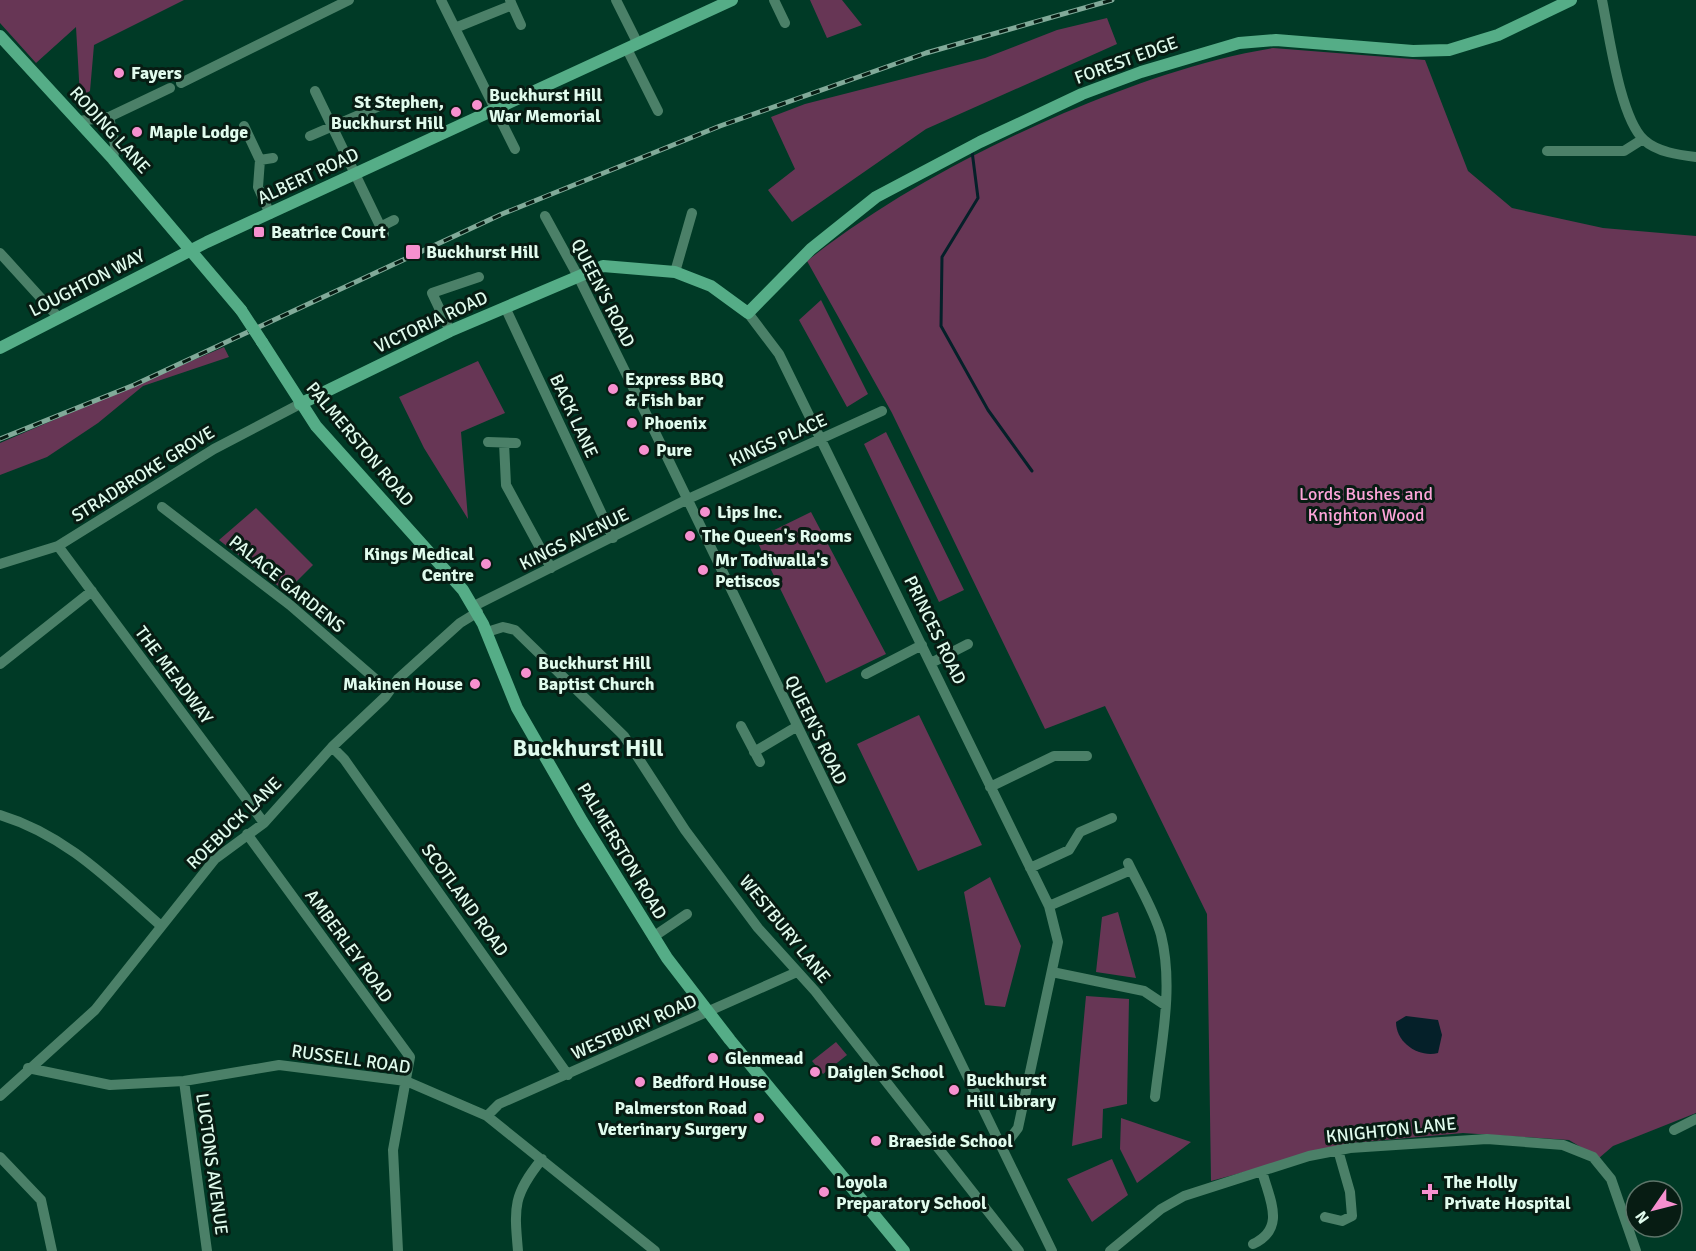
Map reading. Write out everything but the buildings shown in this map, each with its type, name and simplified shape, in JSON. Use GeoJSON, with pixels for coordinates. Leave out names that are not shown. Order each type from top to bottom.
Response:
{"type":"FeatureCollection","features":[{"type":"Feature","properties":{"kind":"street"},"geometry":{"type":"LineString","coordinates":[[181,83],[349,0]]}},
{"type":"Feature","properties":{"kind":"street"},"geometry":{"type":"LineString","coordinates":[[441,0],[514,149]]}},
{"type":"Feature","properties":{"kind":"street"},"geometry":{"type":"LineString","coordinates":[[616,0],[658,111]]}},
{"type":"Feature","properties":{"kind":"street","name":"ALBERT ROAD"},"geometry":{"type":"LineString","coordinates":[[190,251],[732,0]]}},
{"type":"Feature","properties":{"kind":"street"},"geometry":{"type":"LineString","coordinates":[[774,0],[785,23]]}},
{"type":"Feature","properties":{"kind":"street","name":"FOREST EDGE"},"geometry":{"type":"LineString","coordinates":[[748,313],[811,249],[876,197],[980,142],[1082,94],[1141,72],[1239,43],[1276,40],[1413,51],[1449,50],[1498,35],[1571,0]]}},
{"type":"Feature","properties":{"kind":"street"},"geometry":{"type":"LineString","coordinates":[[1602,0],[1626,110],[1643,139],[1661,150],[1696,157]]}},
{"type":"Feature","properties":{"kind":"street"},"geometry":{"type":"LineString","coordinates":[[455,28],[511,2],[521,25]]}},
{"type":"Feature","properties":{"kind":"street","name":"RODING LANE"},"geometry":{"type":"LineString","coordinates":[[0,36],[114,159],[190,251]]}},
{"type":"Feature","properties":{"kind":"street"},"geometry":{"type":"LineString","coordinates":[[79,121],[109,117],[170,88]]}},
{"type":"Feature","properties":{"kind":"street"},"geometry":{"type":"LineString","coordinates":[[315,91],[382,230],[394,220]]}},
{"type":"Feature","properties":{"kind":"street"},"geometry":{"type":"LineString","coordinates":[[310,136],[382,105]]}},
{"type":"Feature","properties":{"kind":"street"},"geometry":{"type":"LineString","coordinates":[[109,117],[115,145],[114,159]]}},
{"type":"Feature","properties":{"kind":"street"},"geometry":{"type":"LineString","coordinates":[[244,126],[260,160],[258,188],[270,214]]}},
{"type":"Feature","properties":{"kind":"street"},"geometry":{"type":"LineString","coordinates":[[1546,151],[1624,151],[1643,139]]}},
{"type":"Feature","properties":{"kind":"street"},"geometry":{"type":"LineString","coordinates":[[260,160],[273,158]]}},
{"type":"Feature","properties":{"kind":"street"},"geometry":{"type":"LineString","coordinates":[[675,272],[692,213]]}},
{"type":"Feature","properties":{"kind":"street","name":"QUEEN'S ROAD"},"geometry":{"type":"LineString","coordinates":[[547,220],[579,278],[688,500],[796,727],[1004,1148],[1052,1251]]}},
{"type":"Feature","properties":{"kind":"street","name":"PALMERSTON ROAD"},"geometry":{"type":"LineString","coordinates":[[190,251],[241,310],[300,404],[476,609],[517,708],[653,937],[708,1012],[904,1251]]}},
{"type":"Feature","properties":{"kind":"street","name":"LOUGHTON WAY"},"geometry":{"type":"LineString","coordinates":[[0,348],[190,251]]}},
{"type":"Feature","properties":{"kind":"street"},"geometry":{"type":"LineString","coordinates":[[0,253],[59,318]]}},
{"type":"Feature","properties":{"kind":"street","name":"PRINCES ROAD"},"geometry":{"type":"LineString","coordinates":[[579,278],[603,266],[675,272],[711,286],[748,313],[778,354],[931,663],[1049,906],[1058,942],[1018,1128],[1004,1148]]}},
{"type":"Feature","properties":{"kind":"street"},"geometry":{"type":"LineString","coordinates":[[450,331],[432,293],[479,277]]}},
{"type":"Feature","properties":{"kind":"street","name":"VICTORIA ROAD"},"geometry":{"type":"LineString","coordinates":[[300,404],[450,331],[579,278]]}},
{"type":"Feature","properties":{"kind":"street","name":"BACK LANE"},"geometry":{"type":"LineString","coordinates":[[505,308],[613,538]]}},
{"type":"Feature","properties":{"kind":"street","name":"STRADBROKE GROVE"},"geometry":{"type":"LineString","coordinates":[[0,564],[58,546],[214,449],[300,404]]}},
{"type":"Feature","properties":{"kind":"street","name":"KINGS PLACE"},"geometry":{"type":"LineString","coordinates":[[688,500],[882,411]]}},
{"type":"Feature","properties":{"kind":"street"},"geometry":{"type":"LineString","coordinates":[[488,442],[516,443]]}},
{"type":"Feature","properties":{"kind":"street"},"geometry":{"type":"LineString","coordinates":[[504,443],[506,485],[551,568]]}},
{"type":"Feature","properties":{"kind":"street","name":"KINGS AVENUE"},"geometry":{"type":"LineString","coordinates":[[476,609],[551,568],[688,500]]}},
{"type":"Feature","properties":{"kind":"street","name":"PALACE GARDENS"},"geometry":{"type":"LineString","coordinates":[[162,507],[290,605],[388,690]]}},
{"type":"Feature","properties":{"kind":"street","name":"THE MEADWAY"},"geometry":{"type":"LineString","coordinates":[[58,546],[264,823]]}},
{"type":"Feature","properties":{"kind":"street"},"geometry":{"type":"LineString","coordinates":[[0,664],[92,591]]}},
{"type":"Feature","properties":{"kind":"street","name":"ROEBUCK LANE"},"geometry":{"type":"LineString","coordinates":[[0,1096],[28,1068],[95,1010],[160,925],[215,859],[264,823],[332,747],[385,697],[388,690],[476,609]]}},
{"type":"Feature","properties":{"kind":"street","name":"WESTBURY LANE"},"geometry":{"type":"LineString","coordinates":[[487,632],[503,627],[515,630],[624,736],[686,830],[758,928],[797,972],[1019,1251]]}},
{"type":"Feature","properties":{"kind":"street"},"geometry":{"type":"LineString","coordinates":[[931,663],[968,644]]}},
{"type":"Feature","properties":{"kind":"street"},"geometry":{"type":"LineString","coordinates":[[867,674],[922,645]]}},
{"type":"Feature","properties":{"kind":"street"},"geometry":{"type":"LineString","coordinates":[[741,726],[759,762]]}},
{"type":"Feature","properties":{"kind":"street"},"geometry":{"type":"LineString","coordinates":[[754,752],[796,727]]}},
{"type":"Feature","properties":{"kind":"street","name":"SCOTLAND ROAD"},"geometry":{"type":"LineString","coordinates":[[332,747],[357,778],[568,1075]]}},
{"type":"Feature","properties":{"kind":"street"},"geometry":{"type":"LineString","coordinates":[[990,787],[1054,756],[1087,756]]}},
{"type":"Feature","properties":{"kind":"street"},"geometry":{"type":"LineString","coordinates":[[0,815],[25,822],[72,848],[160,925]]}},
{"type":"Feature","properties":{"kind":"street"},"geometry":{"type":"LineString","coordinates":[[1030,868],[1070,850],[1080,832],[1112,818]]}},
{"type":"Feature","properties":{"kind":"street","name":"AMBERLEY ROAD"},"geometry":{"type":"LineString","coordinates":[[247,834],[410,1057],[393,1150],[398,1251]]}},
{"type":"Feature","properties":{"kind":"street"},"geometry":{"type":"LineString","coordinates":[[1049,906],[1129,867],[1160,933],[1168,985],[1155,1097]]}},
{"type":"Feature","properties":{"kind":"street"},"geometry":{"type":"LineString","coordinates":[[653,937],[687,914]]}},
{"type":"Feature","properties":{"kind":"street","name":"WESTBURY ROAD"},"geometry":{"type":"LineString","coordinates":[[487,1116],[500,1104],[797,972]]}},
{"type":"Feature","properties":{"kind":"street"},"geometry":{"type":"LineString","coordinates":[[1052,972],[1144,991],[1165,1005]]}},
{"type":"Feature","properties":{"kind":"street","name":"RUSSELL ROAD"},"geometry":{"type":"LineString","coordinates":[[28,1068],[110,1085],[184,1081],[279,1065],[406,1081],[487,1116],[655,1251]]}},
{"type":"Feature","properties":{"kind":"street","name":"LUCTONS AVENUE"},"geometry":{"type":"LineString","coordinates":[[184,1081],[207,1251]]}},
{"type":"Feature","properties":{"kind":"street"},"geometry":{"type":"LineString","coordinates":[[1674,1130],[1696,1119]]}},
{"type":"Feature","properties":{"kind":"street","name":"KNIGHTON LANE"},"geometry":{"type":"LineString","coordinates":[[1110,1251],[1161,1209],[1184,1196],[1309,1155],[1338,1150],[1474,1139],[1563,1144],[1593,1157],[1606,1171],[1636,1251]]}},
{"type":"Feature","properties":{"kind":"street"},"geometry":{"type":"LineString","coordinates":[[1325,1217],[1342,1221],[1352,1216],[1350,1192],[1338,1150]]}},
{"type":"Feature","properties":{"kind":"street"},"geometry":{"type":"LineString","coordinates":[[0,1157],[41,1200],[52,1251]]}},
{"type":"Feature","properties":{"kind":"street"},"geometry":{"type":"LineString","coordinates":[[518,1251],[515,1210],[523,1183],[542,1159]]}},
{"type":"Feature","properties":{"kind":"street"},"geometry":{"type":"LineString","coordinates":[[1252,1244],[1270,1232],[1274,1220],[1262,1171]]}},
{"type":"Feature","properties":{"kind":"green space"},"geometry":{"type":"Polygon","coordinates":[[[0,0],[184,0],[94,45],[90,91],[80,97],[76,27],[36,63],[0,23],[0,0]]]}},
{"type":"Feature","properties":{"kind":"green space"},"geometry":{"type":"Polygon","coordinates":[[[810,0],[842,0],[862,25],[827,38],[810,0]]]}},
{"type":"Feature","properties":{"kind":"green space"},"geometry":{"type":"Polygon","coordinates":[[[1107,18],[1117,44],[926,129],[792,222],[768,190],[795,169],[771,117],[805,104],[985,58],[1057,30],[1107,18]]]}},
{"type":"Feature","properties":{"kind":"green space","name":"Lords Bushes and Knighton Wood"},"geometry":{"type":"Polygon","coordinates":[[[1273,48],[1425,60],[1468,171],[1512,208],[1603,228],[1696,236],[1696,1113],[1613,1146],[1599,1158],[1569,1140],[1463,1133],[1351,1143],[1211,1181],[1207,914],[1105,706],[1045,729],[892,413],[807,261],[899,197],[963,161],[1030,128],[1166,74],[1219,59],[1273,48]]]}},
{"type":"Feature","properties":{"kind":"green space"},"geometry":{"type":"Polygon","coordinates":[[[821,300],[868,394],[847,407],[799,320],[821,300]]]}},
{"type":"Feature","properties":{"kind":"green space"},"geometry":{"type":"Polygon","coordinates":[[[224,347],[229,357],[143,386],[98,423],[47,457],[0,475],[0,443],[224,347]]]}},
{"type":"Feature","properties":{"kind":"green space"},"geometry":{"type":"Polygon","coordinates":[[[478,361],[505,413],[461,432],[468,519],[424,448],[399,397],[478,361]]]}},
{"type":"Feature","properties":{"kind":"green space"},"geometry":{"type":"Polygon","coordinates":[[[886,432],[964,590],[939,602],[864,444],[886,432]]]}},
{"type":"Feature","properties":{"kind":"green space"},"geometry":{"type":"Polygon","coordinates":[[[256,508],[313,565],[286,592],[219,540],[256,508]]]}},
{"type":"Feature","properties":{"kind":"green space"},"geometry":{"type":"Polygon","coordinates":[[[811,512],[886,654],[826,683],[756,539],[811,512]]]}},
{"type":"Feature","properties":{"kind":"green space"},"geometry":{"type":"Polygon","coordinates":[[[919,715],[982,845],[918,871],[857,744],[919,715]]]}},
{"type":"Feature","properties":{"kind":"green space"},"geometry":{"type":"Polygon","coordinates":[[[990,877],[1021,946],[1005,1007],[985,1005],[964,892],[990,877]]]}},
{"type":"Feature","properties":{"kind":"green space"},"geometry":{"type":"Polygon","coordinates":[[[1118,912],[1136,978],[1096,972],[1102,917],[1118,912]]]}},
{"type":"Feature","properties":{"kind":"green space"},"geometry":{"type":"Polygon","coordinates":[[[1086,996],[1129,999],[1127,1104],[1103,1109],[1102,1138],[1072,1146],[1086,996]]]}},
{"type":"Feature","properties":{"kind":"green space"},"geometry":{"type":"Polygon","coordinates":[[[836,1042],[847,1055],[823,1074],[812,1061],[836,1042]]]}},
{"type":"Feature","properties":{"kind":"green space"},"geometry":{"type":"Polygon","coordinates":[[[1121,1118],[1191,1142],[1137,1183],[1120,1149],[1121,1118]]]}},
{"type":"Feature","properties":{"kind":"green space"},"geometry":{"type":"Polygon","coordinates":[[[1112,1159],[1128,1195],[1092,1222],[1067,1179],[1112,1159]]]}},
{"type":"Feature","properties":{"kind":"water"},"geometry":{"type":"Polygon","coordinates":[[[1406,1016],[1438,1020],[1442,1035],[1438,1053],[1416,1051],[1404,1042],[1397,1030],[1396,1022],[1406,1016]]]}},
{"type":"Feature","properties":{"kind":"waterway"},"geometry":{"type":"LineString","coordinates":[[972,151],[978,198],[942,257],[941,326],[988,410],[1032,471]]}},
{"type":"Feature","properties":{"kind":"railway"},"geometry":{"type":"LineString","coordinates":[[0,439],[134,385],[502,214],[720,126],[926,53],[1112,0]]}},
{"type":"Feature","properties":{"kind":"place","name":"Fayers"},"geometry":{"type":"Point","coordinates":[119,73]}},
{"type":"Feature","properties":{"kind":"place","name":"Buckhurst Hill War Memorial"},"geometry":{"type":"Point","coordinates":[477,105]}},
{"type":"Feature","properties":{"kind":"place","name":"St Stephen, Buckhurst Hill"},"geometry":{"type":"Point","coordinates":[456,112]}},
{"type":"Feature","properties":{"kind":"place","name":"Maple Lodge"},"geometry":{"type":"Point","coordinates":[137,132]}},
{"type":"Feature","properties":{"kind":"place","name":"Beatrice Court"},"geometry":{"type":"Point","coordinates":[259,232]}},
{"type":"Feature","properties":{"kind":"place","name":"Buckhurst Hill"},"geometry":{"type":"Point","coordinates":[413,252]}},
{"type":"Feature","properties":{"kind":"place","name":"Express BBQ & Fish bar"},"geometry":{"type":"Point","coordinates":[613,389]}},
{"type":"Feature","properties":{"kind":"place","name":"Phoenix"},"geometry":{"type":"Point","coordinates":[632,423]}},
{"type":"Feature","properties":{"kind":"place","name":"Pure"},"geometry":{"type":"Point","coordinates":[644,450]}},
{"type":"Feature","properties":{"kind":"place","name":"Lips Inc."},"geometry":{"type":"Point","coordinates":[705,512]}},
{"type":"Feature","properties":{"kind":"place","name":"The Queen's Rooms"},"geometry":{"type":"Point","coordinates":[690,536]}},
{"type":"Feature","properties":{"kind":"place","name":"Kings Medical Centre"},"geometry":{"type":"Point","coordinates":[486,564]}},
{"type":"Feature","properties":{"kind":"place","name":"Mr Todiwalla's Petiscos"},"geometry":{"type":"Point","coordinates":[703,570]}},
{"type":"Feature","properties":{"kind":"place","name":"Buckhurst Hill Baptist Church"},"geometry":{"type":"Point","coordinates":[526,673]}},
{"type":"Feature","properties":{"kind":"place","name":"Makinen House"},"geometry":{"type":"Point","coordinates":[475,684]}},
{"type":"Feature","properties":{"kind":"place","name":"Glenmead"},"geometry":{"type":"Point","coordinates":[713,1058]}},
{"type":"Feature","properties":{"kind":"place","name":"Daiglen School"},"geometry":{"type":"Point","coordinates":[815,1072]}},
{"type":"Feature","properties":{"kind":"place","name":"Bedford House"},"geometry":{"type":"Point","coordinates":[640,1082]}},
{"type":"Feature","properties":{"kind":"place","name":"Buckhurst Hill Library"},"geometry":{"type":"Point","coordinates":[954,1090]}},
{"type":"Feature","properties":{"kind":"place","name":"Palmerston Road Veterinary Surgery"},"geometry":{"type":"Point","coordinates":[759,1118]}},
{"type":"Feature","properties":{"kind":"place","name":"Braeside School"},"geometry":{"type":"Point","coordinates":[876,1141]}},
{"type":"Feature","properties":{"kind":"place","name":"Loyola Preparatory School"},"geometry":{"type":"Point","coordinates":[824,1192]}},
{"type":"Feature","properties":{"kind":"place","name":"The Holly Private Hospital"},"geometry":{"type":"Point","coordinates":[1430,1192]}},
{"type":"Feature","properties":{"kind":"district","name":"Buckhurst Hill"},"geometry":{"type":"Point","coordinates":[588,748]}}]}
